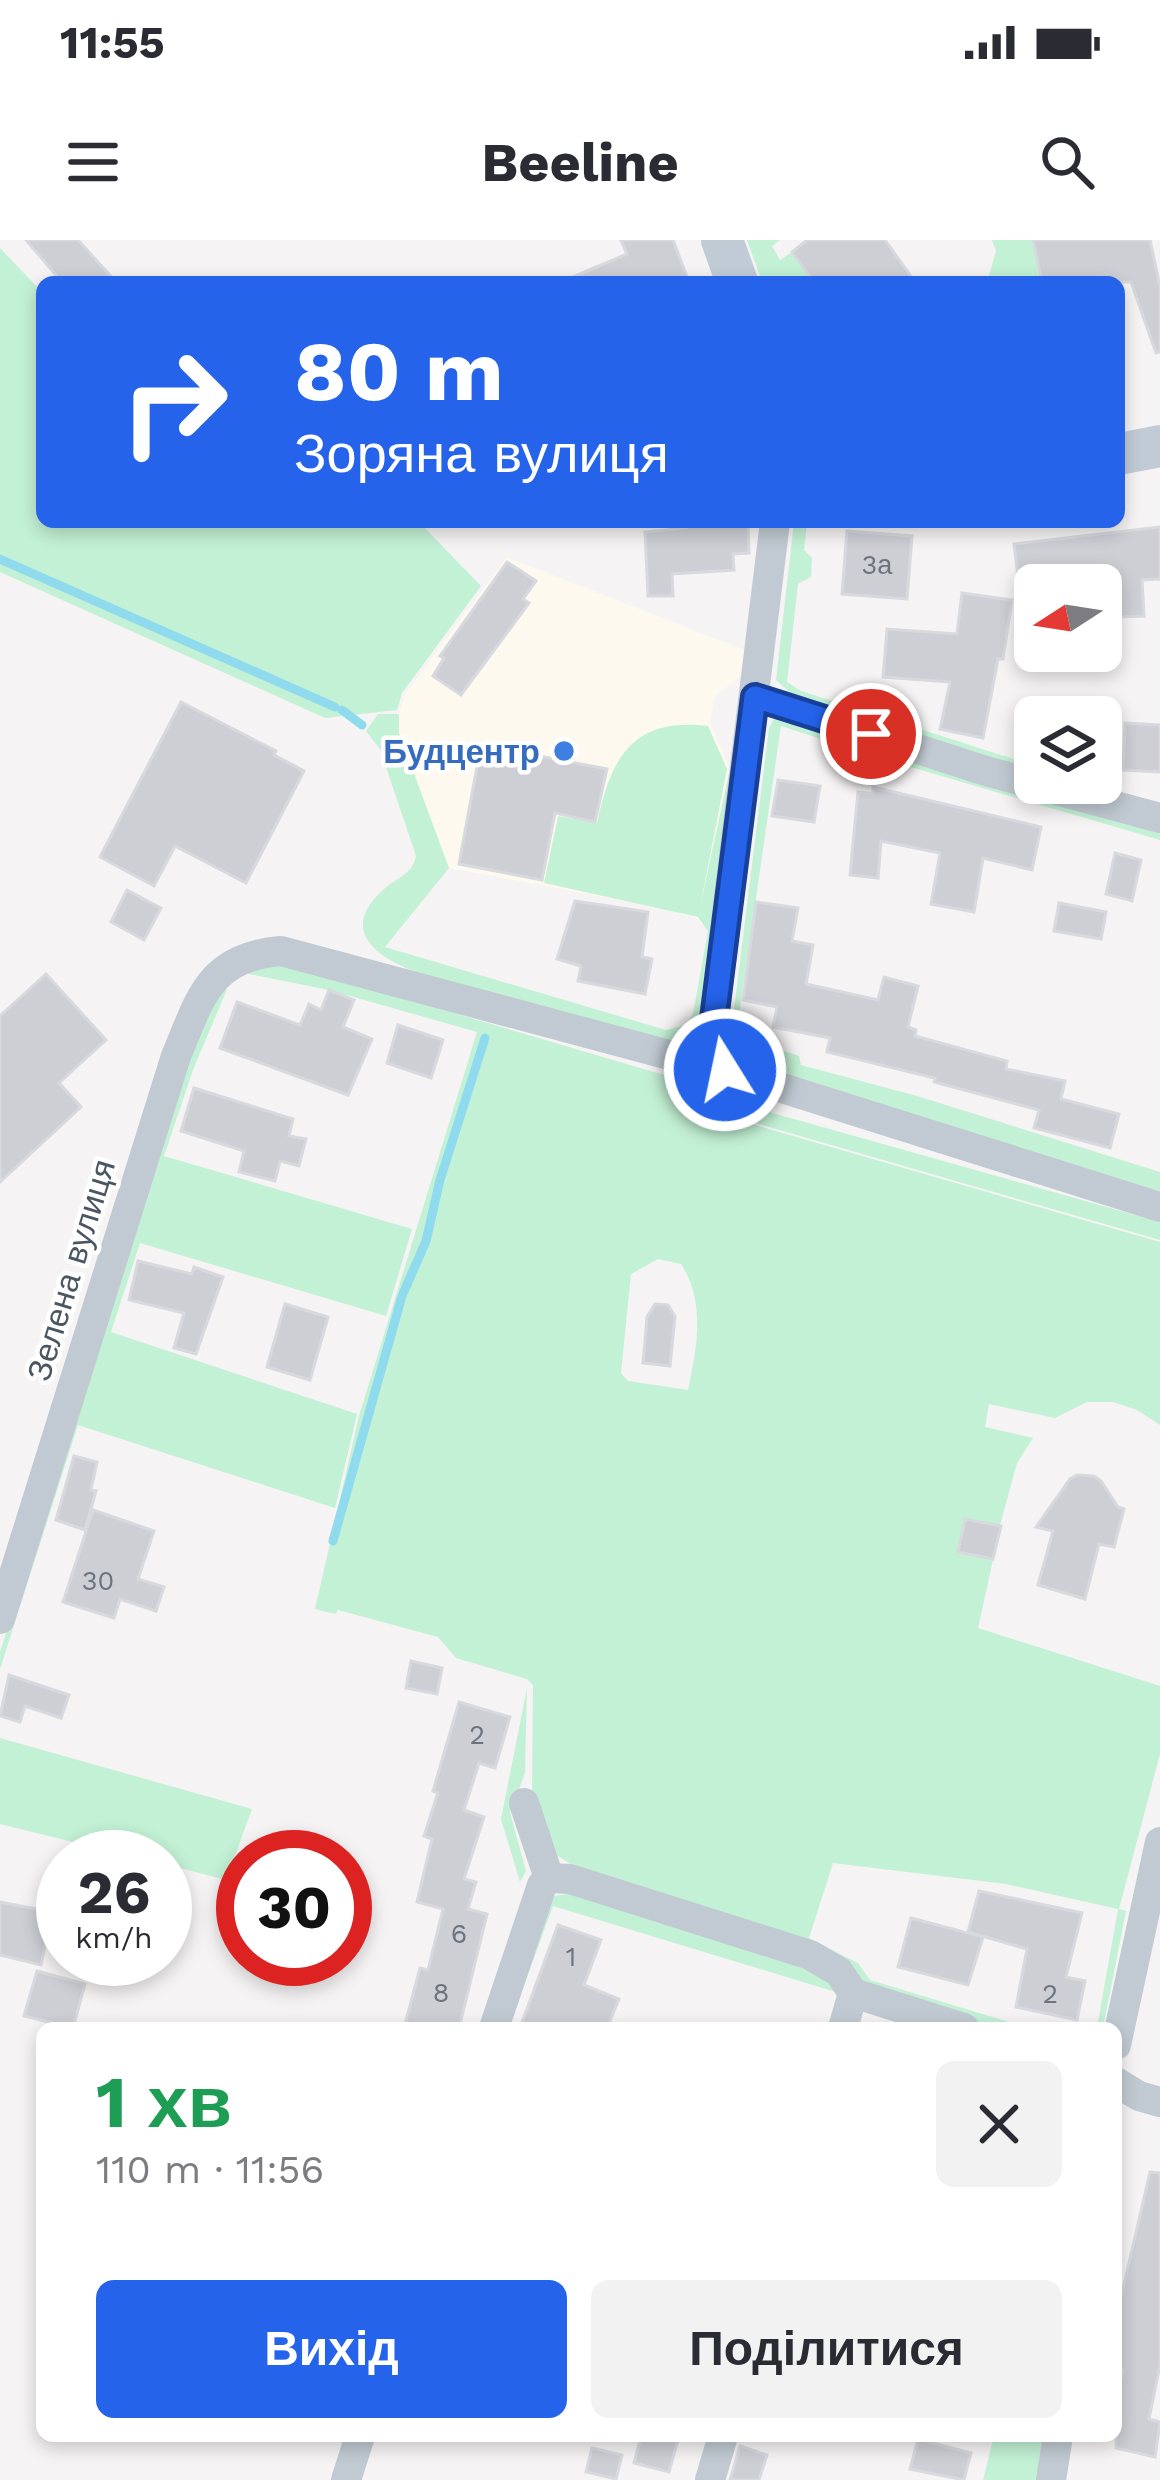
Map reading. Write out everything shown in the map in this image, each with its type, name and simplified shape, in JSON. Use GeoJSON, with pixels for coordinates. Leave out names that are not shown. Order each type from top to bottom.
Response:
{"type":"FeatureCollection","features":[{"type":"Feature","properties":{"kind":"street"},"geometry":{"type":"LineString","coordinates":[[722,240],[735,276]]}},
{"type":"Feature","properties":{"kind":"street"},"geometry":{"type":"LineString","coordinates":[[1125,453],[1160,446]]}},
{"type":"Feature","properties":{"kind":"street"},"geometry":{"type":"LineString","coordinates":[[774,528],[714,1019],[717,1052],[725,1070],[1160,1207]]}},
{"type":"Feature","properties":{"kind":"street"},"geometry":{"type":"LineString","coordinates":[[755,697],[986,770],[1160,818]]}},
{"type":"Feature","properties":{"kind":"street","name":"Зелена вулиця"},"geometry":{"type":"LineString","coordinates":[[0,1619],[176,1055],[202,994],[219,973],[239,959],[281,951],[725,1070]]}},
{"type":"Feature","properties":{"kind":"street"},"geometry":{"type":"LineString","coordinates":[[524,1803],[549,1878]]}},
{"type":"Feature","properties":{"kind":"street"},"geometry":{"type":"LineString","coordinates":[[1121,2022],[1160,1842]]}},
{"type":"Feature","properties":{"kind":"street"},"geometry":{"type":"LineString","coordinates":[[549,1878],[570,1879],[810,1955],[839,1972],[853,1993],[945,2022]]}},
{"type":"Feature","properties":{"kind":"street"},"geometry":{"type":"LineString","coordinates":[[496,2022],[542,1886],[549,1878]]}},
{"type":"Feature","properties":{"kind":"street"},"geometry":{"type":"LineString","coordinates":[[845,2022],[853,1993]]}},
{"type":"Feature","properties":{"kind":"street"},"geometry":{"type":"LineString","coordinates":[[1122,2086],[1160,2102]]}},
{"type":"Feature","properties":{"kind":"street"},"geometry":{"type":"LineString","coordinates":[[346,2480],[358,2442]]}},
{"type":"Feature","properties":{"kind":"street"},"geometry":{"type":"LineString","coordinates":[[710,2480],[721,2442]]}},
{"type":"Feature","properties":{"kind":"street"},"geometry":{"type":"LineString","coordinates":[[1052,2480],[1057,2442]]}},
{"type":"Feature","properties":{"kind":"shaded area","name":"Будцентр"},"geometry":{"type":"Polygon","coordinates":[[[507,557],[747,651],[744,673],[714,698],[710,723],[730,769],[698,919],[449,868],[399,733],[399,714],[405,694],[507,557]]]}},
{"type":"Feature","properties":{"kind":"green space"},"geometry":{"type":"Polygon","coordinates":[[[747,240],[780,240],[772,246],[780,260],[792,252],[810,276],[760,276],[747,240]]]}},
{"type":"Feature","properties":{"kind":"green space"},"geometry":{"type":"Polygon","coordinates":[[[992,240],[1033,240],[1039,276],[989,276],[996,251],[992,240]]]}},
{"type":"Feature","properties":{"kind":"green space"},"geometry":{"type":"Polygon","coordinates":[[[0,248],[36,286],[36,528],[425,528],[481,586],[402,693],[397,710],[325,718],[0,572],[0,248]]]}},
{"type":"Feature","properties":{"kind":"green space"},"geometry":{"type":"Polygon","coordinates":[[[793,528],[806,528],[804,550],[812,558],[811,577],[798,584],[787,682],[801,691],[1014,759],[1014,770],[794,696],[776,680],[793,528]]]}},
{"type":"Feature","properties":{"kind":"green space"},"geometry":{"type":"Polygon","coordinates":[[[378,714],[399,714],[399,733],[449,868],[385,947],[666,1030],[686,1025],[693,1014],[708,931],[698,917],[544,883],[558,816],[597,823],[610,779],[630,746],[661,728],[708,726],[727,769],[700,907],[729,773],[731,799],[700,1023],[689,1038],[671,1044],[417,972],[388,959],[368,941],[363,930],[370,904],[407,872],[416,856],[380,749],[366,731],[378,714]]]}},
{"type":"Feature","properties":{"kind":"green space"},"geometry":{"type":"Polygon","coordinates":[[[775,717],[1014,788],[1014,797],[897,763],[872,763],[865,753],[781,726],[736,1035],[799,1056],[801,1065],[1160,1172],[1160,1191],[754,1066],[737,1049],[731,1034],[769,728],[775,717]]]}},
{"type":"Feature","properties":{"kind":"green space"},"geometry":{"type":"Polygon","coordinates":[[[1037,804],[1069,804],[1160,831],[1160,840],[1037,804]]]}},
{"type":"Feature","properties":{"kind":"green space"},"geometry":{"type":"Polygon","coordinates":[[[269,964],[308,970],[691,1083],[701,1093],[703,1110],[1160,1242],[1160,1425],[1113,1402],[1087,1402],[1055,1418],[989,1404],[985,1427],[1033,1438],[1017,1463],[1000,1525],[966,1518],[958,1552],[993,1560],[978,1628],[1160,1686],[1160,1754],[1119,1909],[1126,1911],[1104,2022],[1098,2022],[1118,1909],[1006,1884],[833,1863],[809,1938],[858,1963],[870,1980],[1009,2022],[976,2022],[869,1986],[578,1869],[555,1854],[532,1797],[533,1685],[527,1679],[456,1658],[438,1637],[338,1610],[335,1614],[315,1609],[359,1416],[477,1032],[329,990],[239,972],[269,964]],[[658,1259],[631,1274],[621,1373],[628,1381],[688,1390],[697,1309],[681,1264],[658,1259]]]}},
{"type":"Feature","properties":{"kind":"green space"},"geometry":{"type":"Polygon","coordinates":[[[223,988],[227,989],[164,1156],[412,1229],[386,1316],[140,1243],[111,1332],[357,1414],[335,1508],[78,1425],[0,1669],[0,1652],[123,1266],[188,1040],[223,988]]]}},
{"type":"Feature","properties":{"kind":"green space"},"geometry":{"type":"Polygon","coordinates":[[[726,1100],[1160,1222],[1160,1240],[717,1112],[726,1100]]]}},
{"type":"Feature","properties":{"kind":"green space"},"geometry":{"type":"Polygon","coordinates":[[[527,1688],[525,1773],[510,1813],[526,1871],[520,1882],[501,1819],[527,1688]]]}},
{"type":"Feature","properties":{"kind":"green space"},"geometry":{"type":"Polygon","coordinates":[[[0,1738],[252,1809],[244,1830],[216,1830],[216,1877],[192,1871],[192,1830],[36,1833],[0,1824],[0,1738]]]}},
{"type":"Feature","properties":{"kind":"green space"},"geometry":{"type":"Polygon","coordinates":[[[583,1892],[836,1980],[839,1993],[553,1906],[518,2002],[553,1896],[583,1892]]]}},
{"type":"Feature","properties":{"kind":"green space"},"geometry":{"type":"Polygon","coordinates":[[[992,2442],[1044,2442],[1038,2480],[983,2480],[992,2442]]]}},
{"type":"Feature","properties":{"kind":"building"},"geometry":{"type":"Polygon","coordinates":[[[26,240],[78,240],[111,276],[57,276],[26,240]]]}},
{"type":"Feature","properties":{"kind":"building"},"geometry":{"type":"Polygon","coordinates":[[[621,240],[673,240],[687,276],[575,276],[627,254],[621,240]]]}},
{"type":"Feature","properties":{"kind":"building"},"geometry":{"type":"Polygon","coordinates":[[[807,240],[885,240],[911,276],[810,276],[792,252],[807,240]]]}},
{"type":"Feature","properties":{"kind":"building"},"geometry":{"type":"Polygon","coordinates":[[[1033,240],[1150,240],[1160,287],[1160,352],[1156,353],[1125,276],[1041,276],[1033,240]]]}},
{"type":"Feature","properties":{"kind":"building"},"geometry":{"type":"Polygon","coordinates":[[[1160,527],[1160,579],[1142,580],[1144,616],[1122,617],[1122,564],[1016,564],[1014,544],[1160,527]]]}},
{"type":"Feature","properties":{"kind":"building"},"geometry":{"type":"Polygon","coordinates":[[[748,528],[749,553],[733,554],[734,570],[672,574],[673,596],[648,596],[645,532],[748,528]]]}},
{"type":"Feature","properties":{"kind":"building"},"geometry":{"type":"Polygon","coordinates":[[[847,531],[912,536],[907,599],[842,594],[847,531]]]}},
{"type":"Feature","properties":{"kind":"building"},"geometry":{"type":"Polygon","coordinates":[[[507,562],[536,581],[523,599],[529,603],[461,695],[433,676],[444,658],[440,656],[507,562]]]}},
{"type":"Feature","properties":{"kind":"building"},"geometry":{"type":"Polygon","coordinates":[[[962,593],[1012,600],[983,738],[940,729],[950,682],[883,677],[887,629],[957,634],[962,593]]]}},
{"type":"Feature","properties":{"kind":"building"},"geometry":{"type":"Polygon","coordinates":[[[181,702],[276,751],[274,755],[304,771],[246,883],[175,846],[154,886],[100,857],[181,702]]]}},
{"type":"Feature","properties":{"kind":"building"},"geometry":{"type":"Polygon","coordinates":[[[1125,723],[1160,725],[1160,772],[1123,770],[1125,723]]]}},
{"type":"Feature","properties":{"kind":"building"},"geometry":{"type":"Polygon","coordinates":[[[481,745],[607,769],[595,822],[555,813],[542,880],[459,864],[481,745]]]}},
{"type":"Feature","properties":{"kind":"building"},"geometry":{"type":"Polygon","coordinates":[[[778,780],[820,786],[814,822],[772,816],[778,780]]]}},
{"type":"Feature","properties":{"kind":"building"},"geometry":{"type":"Polygon","coordinates":[[[873,787],[1041,827],[1032,870],[983,858],[974,912],[931,904],[940,853],[881,841],[878,878],[850,875],[858,792],[873,794],[873,787]]]}},
{"type":"Feature","properties":{"kind":"building"},"geometry":{"type":"Polygon","coordinates":[[[1115,853],[1141,860],[1132,901],[1106,894],[1115,853]]]}},
{"type":"Feature","properties":{"kind":"building"},"geometry":{"type":"Polygon","coordinates":[[[127,890],[161,908],[144,940],[111,922],[127,890]]]}},
{"type":"Feature","properties":{"kind":"building"},"geometry":{"type":"Polygon","coordinates":[[[575,901],[648,912],[642,957],[652,959],[645,994],[578,981],[581,966],[557,959],[575,901]]]}},
{"type":"Feature","properties":{"kind":"building"},"geometry":{"type":"Polygon","coordinates":[[[756,902],[798,908],[792,941],[813,945],[806,984],[878,1000],[884,977],[918,986],[908,1027],[916,1030],[915,1036],[1007,1061],[1006,1069],[1065,1081],[1061,1099],[1119,1114],[1110,1148],[1034,1128],[1039,1110],[827,1052],[830,1038],[773,1027],[777,1007],[743,1000],[756,902]]]}},
{"type":"Feature","properties":{"kind":"building"},"geometry":{"type":"Polygon","coordinates":[[[1059,903],[1106,912],[1101,939],[1054,931],[1059,903]]]}},
{"type":"Feature","properties":{"kind":"building"},"geometry":{"type":"Polygon","coordinates":[[[46,974],[106,1040],[59,1083],[81,1107],[0,1182],[0,1016],[46,974]]]}},
{"type":"Feature","properties":{"kind":"building"},"geometry":{"type":"Polygon","coordinates":[[[329,990],[354,1000],[343,1027],[372,1039],[348,1095],[220,1048],[237,1002],[300,1025],[309,1004],[321,1010],[329,990]]]}},
{"type":"Feature","properties":{"kind":"building"},"geometry":{"type":"Polygon","coordinates":[[[398,1025],[443,1040],[431,1078],[387,1063],[398,1025]]]}},
{"type":"Feature","properties":{"kind":"building"},"geometry":{"type":"Polygon","coordinates":[[[194,1088],[293,1119],[289,1136],[306,1139],[299,1166],[280,1161],[275,1181],[239,1172],[244,1151],[181,1131],[194,1088]]]}},
{"type":"Feature","properties":{"kind":"building"},"geometry":{"type":"Polygon","coordinates":[[[138,1261],[192,1274],[194,1267],[223,1277],[196,1354],[174,1348],[184,1313],[129,1300],[138,1261]]]}},
{"type":"Feature","properties":{"kind":"building"},"geometry":{"type":"Polygon","coordinates":[[[285,1304],[328,1317],[310,1380],[267,1367],[285,1304]]]}},
{"type":"Feature","properties":{"kind":"building"},"geometry":{"type":"Polygon","coordinates":[[[655,1304],[668,1305],[675,1316],[670,1366],[643,1363],[647,1317],[655,1304]]]}},
{"type":"Feature","properties":{"kind":"building"},"geometry":{"type":"Polygon","coordinates":[[[74,1456],[97,1462],[91,1490],[96,1491],[85,1530],[56,1520],[74,1456]]]}},
{"type":"Feature","properties":{"kind":"building"},"geometry":{"type":"Polygon","coordinates":[[[1077,1475],[1101,1481],[1124,1509],[1114,1547],[1099,1544],[1085,1599],[1038,1585],[1053,1531],[1036,1527],[1077,1475]]]}},
{"type":"Feature","properties":{"kind":"building"},"geometry":{"type":"Polygon","coordinates":[[[93,1510],[154,1531],[138,1579],[164,1587],[156,1611],[120,1599],[114,1618],[63,1602],[93,1510]]]}},
{"type":"Feature","properties":{"kind":"building"},"geometry":{"type":"Polygon","coordinates":[[[965,1519],[1001,1526],[993,1559],[958,1552],[965,1519]]]}},
{"type":"Feature","properties":{"kind":"building"},"geometry":{"type":"Polygon","coordinates":[[[411,1661],[442,1668],[437,1694],[406,1688],[411,1661]]]}},
{"type":"Feature","properties":{"kind":"building"},"geometry":{"type":"Polygon","coordinates":[[[9,1675],[69,1695],[61,1718],[25,1706],[20,1722],[0,1716],[9,1675]]]}},
{"type":"Feature","properties":{"kind":"building"},"geometry":{"type":"Polygon","coordinates":[[[459,1702],[510,1717],[495,1768],[479,1763],[464,1810],[484,1817],[464,1879],[476,1882],[468,1909],[487,1914],[460,2022],[406,2022],[420,1968],[428,1970],[443,1909],[417,1902],[432,1839],[424,1836],[438,1793],[433,1791],[459,1702]]]}},
{"type":"Feature","properties":{"kind":"building"},"geometry":{"type":"Polygon","coordinates":[[[979,1891],[1082,1913],[1066,1977],[1085,1981],[1077,2020],[1016,2007],[1027,1949],[968,1932],[979,1891]]]}},
{"type":"Feature","properties":{"kind":"building"},"geometry":{"type":"Polygon","coordinates":[[[0,1902],[36,1909],[36,1964],[0,1955],[0,1902]]]}},
{"type":"Feature","properties":{"kind":"building"},"geometry":{"type":"Polygon","coordinates":[[[911,1918],[983,1937],[968,1985],[898,1967],[911,1918]]]}},
{"type":"Feature","properties":{"kind":"building"},"geometry":{"type":"Polygon","coordinates":[[[558,1925],[601,1940],[584,1985],[619,1999],[609,2022],[522,2022],[558,1925]]]}},
{"type":"Feature","properties":{"kind":"building"},"geometry":{"type":"Polygon","coordinates":[[[36,1974],[36,1986],[84,1986],[75,2022],[24,2016],[36,1974]]]}},
{"type":"Feature","properties":{"kind":"building"},"geometry":{"type":"Polygon","coordinates":[[[1150,2172],[1160,2173],[1160,2365],[1149,2419],[1160,2422],[1155,2457],[1116,2448],[1116,2442],[1122,2442],[1122,2293],[1150,2172]]]}},
{"type":"Feature","properties":{"kind":"building"},"geometry":{"type":"Polygon","coordinates":[[[639,2442],[677,2442],[669,2472],[634,2463],[639,2442]]]}},
{"type":"Feature","properties":{"kind":"building"},"geometry":{"type":"Polygon","coordinates":[[[917,2442],[971,2453],[964,2480],[910,2469],[917,2442]]]}},
{"type":"Feature","properties":{"kind":"building"},"geometry":{"type":"Polygon","coordinates":[[[740,2446],[767,2455],[759,2480],[730,2480],[740,2446]]]}},
{"type":"Feature","properties":{"kind":"building"},"geometry":{"type":"Polygon","coordinates":[[[592,2448],[622,2455],[616,2479],[586,2472],[592,2448]]]}},
{"type":"Feature","properties":{"kind":"waterway"},"geometry":{"type":"LineString","coordinates":[[0,559],[335,707]]}},
{"type":"Feature","properties":{"kind":"waterway"},"geometry":{"type":"LineString","coordinates":[[342,710],[362,725]]}},
{"type":"Feature","properties":{"kind":"waterway"},"geometry":{"type":"LineString","coordinates":[[333,1541],[402,1296],[426,1241],[485,1038]]}},
{"type":"Feature","properties":{"kind":"place","name":"Будцентр"},"geometry":{"type":"Point","coordinates":[564,751]}},
{"type":"Feature","properties":{"kind":"route"},"geometry":{"type":"LineString","coordinates":[[725,1070],[717,1052],[714,1019],[755,697],[871,734]]}}]}
